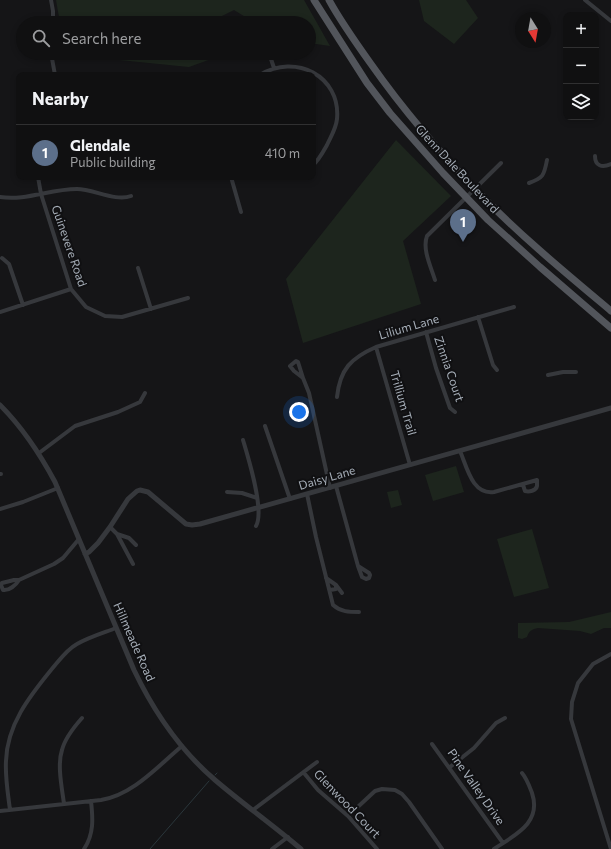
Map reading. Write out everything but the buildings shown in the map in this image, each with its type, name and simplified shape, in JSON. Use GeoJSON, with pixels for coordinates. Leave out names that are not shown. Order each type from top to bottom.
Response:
{"type":"FeatureCollection","features":[{"type":"Feature","properties":{"kind":"main road","name":"Glenn Dale Boulevard"},"geometry":{"type":"LineString","coordinates":[[314,0],[347,54],[390,113],[443,173],[488,220],[611,328]]}},
{"type":"Feature","properties":{"kind":"main road","name":"Glenn Dale Boulevard"},"geometry":{"type":"LineString","coordinates":[[329,0],[356,42],[388,87],[444,156],[509,222],[611,311]]}},
{"type":"Feature","properties":{"kind":"street"},"geometry":{"type":"LineString","coordinates":[[51,0],[53,16]]}},
{"type":"Feature","properties":{"kind":"street"},"geometry":{"type":"LineString","coordinates":[[585,0],[611,22]]}},
{"type":"Feature","properties":{"kind":"street"},"geometry":{"type":"LineString","coordinates":[[52,60],[54,72]]}},
{"type":"Feature","properties":{"kind":"street"},"geometry":{"type":"LineString","coordinates":[[271,60],[274,68]]}},
{"type":"Feature","properties":{"kind":"street"},"geometry":{"type":"LineString","coordinates":[[266,72],[274,68],[287,66],[295,66],[312,72]]}},
{"type":"Feature","properties":{"kind":"street"},"geometry":{"type":"LineString","coordinates":[[316,75],[324,82],[333,96],[336,109],[335,127],[320,157],[316,162]]}},
{"type":"Feature","properties":{"kind":"street"},"geometry":{"type":"LineString","coordinates":[[595,156],[595,162],[599,165],[606,166],[611,164]]}},
{"type":"Feature","properties":{"kind":"street"},"geometry":{"type":"LineString","coordinates":[[529,184],[542,178],[545,172],[547,160]]}},
{"type":"Feature","properties":{"kind":"street"},"geometry":{"type":"LineString","coordinates":[[435,280],[427,253],[427,236],[501,163]]}},
{"type":"Feature","properties":{"kind":"street","name":"Guinevere Road"},"geometry":{"type":"LineString","coordinates":[[39,180],[41,194],[71,289],[86,307],[105,316],[122,317],[188,298]]}},
{"type":"Feature","properties":{"kind":"street"},"geometry":{"type":"LineString","coordinates":[[232,180],[241,212]]}},
{"type":"Feature","properties":{"kind":"street"},"geometry":{"type":"LineString","coordinates":[[0,197],[16,199],[75,189],[121,198],[131,196]]}},
{"type":"Feature","properties":{"kind":"street"},"geometry":{"type":"LineString","coordinates":[[2,258],[9,263],[11,267],[23,305]]}},
{"type":"Feature","properties":{"kind":"street"},"geometry":{"type":"LineString","coordinates":[[138,268],[150,310]]}},
{"type":"Feature","properties":{"kind":"street"},"geometry":{"type":"LineString","coordinates":[[0,312],[71,289]]}},
{"type":"Feature","properties":{"kind":"street","name":"Lilium Lane"},"geometry":{"type":"LineString","coordinates":[[338,397],[338,386],[344,370],[354,359],[376,347],[514,307]]}},
{"type":"Feature","properties":{"kind":"street"},"geometry":{"type":"LineString","coordinates":[[478,317],[493,365],[497,370]]}},
{"type":"Feature","properties":{"kind":"street","name":"Zinnia Court"},"geometry":{"type":"LineString","coordinates":[[426,332],[436,368],[450,408],[455,412]]}},
{"type":"Feature","properties":{"kind":"street","name":"Trillium Trail"},"geometry":{"type":"LineString","coordinates":[[376,347],[410,465]]}},
{"type":"Feature","properties":{"kind":"street"},"geometry":{"type":"LineString","coordinates":[[548,375],[563,372],[576,372]]}},
{"type":"Feature","properties":{"kind":"street"},"geometry":{"type":"LineString","coordinates":[[302,378],[308,393],[330,488]]}},
{"type":"Feature","properties":{"kind":"street"},"geometry":{"type":"LineString","coordinates":[[39,453],[75,426],[118,412],[140,402],[145,393]]}},
{"type":"Feature","properties":{"kind":"street","name":"Daisy Lane"},"geometry":{"type":"LineString","coordinates":[[85,554],[93,549],[110,527],[131,495],[137,490],[148,492],[186,524],[190,525],[211,521],[330,488],[508,436],[611,408]]}},
{"type":"Feature","properties":{"kind":"street","name":"Hillmeade Road"},"geometry":{"type":"LineString","coordinates":[[1,409],[24,432],[39,453],[58,488],[134,670],[148,698],[164,722],[182,746],[216,780],[301,849]]}},
{"type":"Feature","properties":{"kind":"street"},"geometry":{"type":"LineString","coordinates":[[265,426],[290,499]]}},
{"type":"Feature","properties":{"kind":"street"},"geometry":{"type":"LineString","coordinates":[[243,440],[254,479],[257,498],[258,522],[256,526]]}},
{"type":"Feature","properties":{"kind":"street"},"geometry":{"type":"LineString","coordinates":[[460,451],[477,488],[489,493],[523,485]]}},
{"type":"Feature","properties":{"kind":"street"},"geometry":{"type":"LineString","coordinates":[[336,486],[358,566]]}},
{"type":"Feature","properties":{"kind":"street"},"geometry":{"type":"LineString","coordinates":[[0,509],[23,502],[58,488]]}},
{"type":"Feature","properties":{"kind":"street"},"geometry":{"type":"LineString","coordinates":[[227,492],[242,493],[257,498]]}},
{"type":"Feature","properties":{"kind":"street"},"geometry":{"type":"LineString","coordinates":[[307,494],[333,605],[338,610],[359,612]]}},
{"type":"Feature","properties":{"kind":"street"},"geometry":{"type":"LineString","coordinates":[[110,527],[117,534],[132,564]]}},
{"type":"Feature","properties":{"kind":"street"},"geometry":{"type":"LineString","coordinates":[[117,534],[129,538],[136,545]]}},
{"type":"Feature","properties":{"kind":"street"},"geometry":{"type":"LineString","coordinates":[[19,580],[54,564],[63,558],[79,539]]}},
{"type":"Feature","properties":{"kind":"street"},"geometry":{"type":"LineString","coordinates":[[326,578],[336,585],[342,593]]}},
{"type":"Feature","properties":{"kind":"street"},"geometry":{"type":"LineString","coordinates":[[330,590],[336,590],[336,585]]}},
{"type":"Feature","properties":{"kind":"street"},"geometry":{"type":"LineString","coordinates":[[10,810],[6,761],[10,737],[18,715],[46,676],[72,647],[82,641],[116,628]]}},
{"type":"Feature","properties":{"kind":"street"},"geometry":{"type":"LineString","coordinates":[[611,654],[592,664],[578,683],[572,702],[571,720],[611,849]]}},
{"type":"Feature","properties":{"kind":"street"},"geometry":{"type":"LineString","coordinates":[[64,804],[60,764],[61,753],[65,742],[82,718]]}},
{"type":"Feature","properties":{"kind":"street"},"geometry":{"type":"LineString","coordinates":[[450,767],[474,748],[496,723],[505,718]]}},
{"type":"Feature","properties":{"kind":"street","name":"Pine Valley Drive"},"geometry":{"type":"LineString","coordinates":[[432,744],[450,767],[503,843]]}},
{"type":"Feature","properties":{"kind":"street"},"geometry":{"type":"LineString","coordinates":[[0,811],[111,798],[131,789],[182,746]]}},
{"type":"Feature","properties":{"kind":"street"},"geometry":{"type":"LineString","coordinates":[[253,810],[317,762]]}},
{"type":"Feature","properties":{"kind":"street","name":"Glenwood Court"},"geometry":{"type":"LineString","coordinates":[[304,773],[318,790],[348,816],[377,849]]}},
{"type":"Feature","properties":{"kind":"street"},"geometry":{"type":"LineString","coordinates":[[494,849],[525,827],[529,823],[533,814],[535,804],[533,795],[527,779],[522,774]]}},
{"type":"Feature","properties":{"kind":"street"},"geometry":{"type":"LineString","coordinates":[[348,816],[375,791],[382,789],[395,790],[402,794],[409,802],[442,849]]}},
{"type":"Feature","properties":{"kind":"street"},"geometry":{"type":"LineString","coordinates":[[84,849],[90,838],[93,827],[91,801]]}},
{"type":"Feature","properties":{"kind":"street"},"geometry":{"type":"LineString","coordinates":[[272,849],[288,837]]}},
{"type":"Feature","properties":{"kind":"shaded area"},"geometry":{"type":"Polygon","coordinates":[[[56,0],[304,0],[313,16],[244,16],[234,10],[222,16],[59,16],[56,0]]]}},
{"type":"Feature","properties":{"kind":"shaded area"},"geometry":{"type":"Polygon","coordinates":[[[419,0],[466,0],[478,18],[454,44],[424,21],[419,0]]]}},
{"type":"Feature","properties":{"kind":"shaded area"},"geometry":{"type":"Polygon","coordinates":[[[316,21],[330,46],[316,44],[316,21]]]}},
{"type":"Feature","properties":{"kind":"shaded area"},"geometry":{"type":"Polygon","coordinates":[[[119,60],[208,60],[189,67],[119,60]]]}},
{"type":"Feature","properties":{"kind":"shaded area"},"geometry":{"type":"Polygon","coordinates":[[[396,140],[451,196],[403,241],[421,304],[303,343],[286,279],[396,140]]]}},
{"type":"Feature","properties":{"kind":"shaded area"},"geometry":{"type":"Polygon","coordinates":[[[456,466],[464,492],[433,501],[425,475],[456,466]]]}},
{"type":"Feature","properties":{"kind":"shaded area"},"geometry":{"type":"Polygon","coordinates":[[[398,490],[402,505],[391,508],[387,492],[398,490]]]}},
{"type":"Feature","properties":{"kind":"shaded area"},"geometry":{"type":"Polygon","coordinates":[[[532,529],[549,588],[514,597],[497,539],[532,529]]]}},
{"type":"Feature","properties":{"kind":"shaded area"},"geometry":{"type":"Polygon","coordinates":[[[611,612],[611,628],[604,628],[591,634],[580,631],[538,628],[531,631],[527,637],[522,639],[518,638],[518,623],[569,622],[611,612]]]}},
{"type":"Feature","properties":{"kind":"waterway"},"geometry":{"type":"LineString","coordinates":[[150,849],[209,781]]}},
{"type":"Feature","properties":{"kind":"place","name":"Glendale"},"geometry":{"type":"Point","coordinates":[463,242]}}]}
